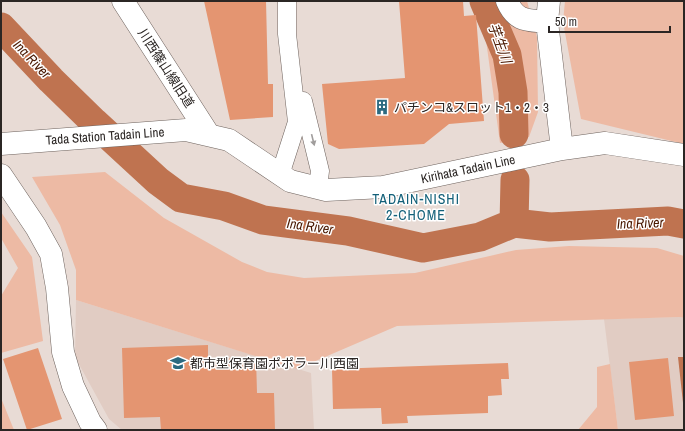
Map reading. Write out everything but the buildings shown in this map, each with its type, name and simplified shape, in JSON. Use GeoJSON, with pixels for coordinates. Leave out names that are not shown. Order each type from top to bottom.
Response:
{"type":"FeatureCollection","features":[{"type":"Feature","properties":{"kind":"main road","name":"川西篠山線旧道"},"geometry":{"type":"LineString","coordinates":[[123,1],[209,135]]}},
{"type":"Feature","properties":{"kind":"main road"},"geometry":{"type":"LineString","coordinates":[[507,1],[510,8],[523,20],[548,11],[562,149],[605,143],[684,154]]}},
{"type":"Feature","properties":{"kind":"main road","name":"Tada Station Tadain Line"},"geometry":{"type":"LineString","coordinates":[[8,143],[186,130],[209,135]]}},
{"type":"Feature","properties":{"kind":"main road","name":"Kirihata Tadain Line"},"geometry":{"type":"LineString","coordinates":[[209,135],[228,140],[290,181],[326,190],[384,187],[562,149]]}},
{"type":"Feature","properties":{"kind":"main road"},"geometry":{"type":"LineString","coordinates":[[1,175],[36,227],[51,254],[57,288],[62,352],[72,386],[90,422],[96,430]]}},
{"type":"Feature","properties":{"kind":"street"},"geometry":{"type":"LineString","coordinates":[[280,175],[297,122],[287,34],[287,1]]}},
{"type":"Feature","properties":{"kind":"street"},"geometry":{"type":"LineString","coordinates":[[287,34],[320,171],[318,188]]}},
{"type":"Feature","properties":{"kind":"shaded area"},"geometry":{"type":"Polygon","coordinates":[[[476,1],[527,1],[537,37],[538,112],[529,137],[500,143],[483,18],[476,1]]]}},
{"type":"Feature","properties":{"kind":"shaded area"},"geometry":{"type":"Polygon","coordinates":[[[565,1],[684,1],[684,144],[581,119],[563,22],[565,1]]]}},
{"type":"Feature","properties":{"kind":"shaded area"},"geometry":{"type":"Polygon","coordinates":[[[105,172],[164,218],[242,262],[267,272],[304,278],[415,273],[516,250],[569,246],[657,248],[684,256],[684,318],[397,326],[297,369],[76,300],[76,270],[60,225],[32,177],[105,172]]]}},
{"type":"Feature","properties":{"kind":"shaded area"},"geometry":{"type":"Polygon","coordinates":[[[1,212],[32,257],[43,341],[1,353],[1,296],[18,268],[1,238],[1,212]]]}},
{"type":"Feature","properties":{"kind":"shaded area","name":"都市型保育園ポポラー川西園"},"geometry":{"type":"Polygon","coordinates":[[[76,300],[311,373],[314,430],[122,430],[109,419],[75,357],[76,300]]]}},
{"type":"Feature","properties":{"kind":"shaded area"},"geometry":{"type":"Polygon","coordinates":[[[684,318],[684,430],[618,430],[604,319],[684,318]]]}},
{"type":"Feature","properties":{"kind":"shaded area"},"geometry":{"type":"Polygon","coordinates":[[[678,357],[684,357],[684,412],[678,357]]]}},
{"type":"Feature","properties":{"kind":"shaded area"},"geometry":{"type":"Polygon","coordinates":[[[610,364],[618,430],[578,430],[597,407],[597,367],[610,364]]]}},
{"type":"Feature","properties":{"kind":"shaded area"},"geometry":{"type":"Polygon","coordinates":[[[1,398],[14,430],[1,430],[1,398]]]}},
{"type":"Feature","properties":{"kind":"waterway","name":"芋生川"},"geometry":{"type":"LineString","coordinates":[[484,1],[507,55],[513,92],[514,134]]}},
{"type":"Feature","properties":{"kind":"waterway","name":"Ina River"},"geometry":{"type":"LineString","coordinates":[[1,27],[51,80],[94,122],[158,181],[181,198],[224,206],[263,220],[348,231],[423,248],[480,237],[514,223],[550,227],[668,221],[684,224]]}},
{"type":"Feature","properties":{"kind":"waterway","name":"芋生川"},"geometry":{"type":"LineString","coordinates":[[514,223],[515,180]]}},
{"type":"Feature","properties":{"kind":"place","name":"パチンコ&スロット1・2・3"},"geometry":{"type":"Point","coordinates":[382,107]}},
{"type":"Feature","properties":{"kind":"place","name":"都市型保育園ポポラー川西園"},"geometry":{"type":"Point","coordinates":[178,363]}},
{"type":"Feature","properties":{"kind":"district","name":"TADAIN-NISHI 2-CHOME"},"geometry":{"type":"Point","coordinates":[416,208]}}]}
